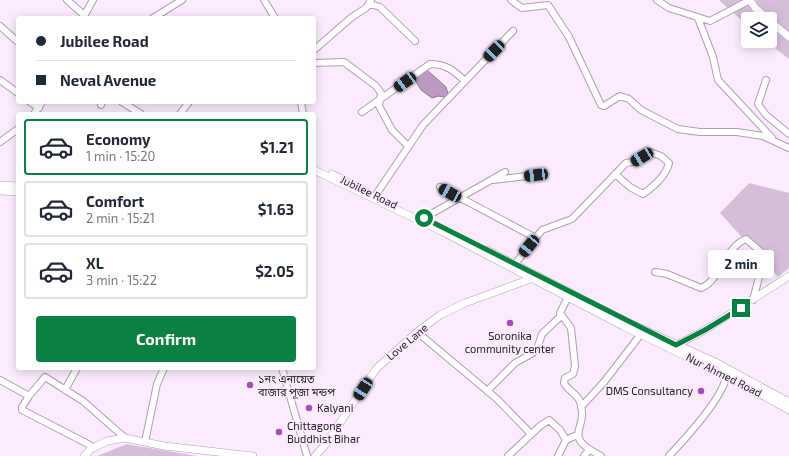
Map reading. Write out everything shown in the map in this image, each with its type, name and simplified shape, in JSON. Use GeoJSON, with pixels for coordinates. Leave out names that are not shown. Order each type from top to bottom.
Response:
{"type":"FeatureCollection","features":[{"type":"Feature","properties":{"kind":"main road"},"geometry":{"type":"LineString","coordinates":[[750,0],[760,12]]}},
{"type":"Feature","properties":{"kind":"main road"},"geometry":{"type":"LineString","coordinates":[[777,27],[789,37]]}},
{"type":"Feature","properties":{"kind":"main road","name":"Jubilee Road"},"geometry":{"type":"LineString","coordinates":[[316,166],[374,196],[424,218],[515,264],[534,277],[674,346],[717,363],[789,402]]}},
{"type":"Feature","properties":{"kind":"main road","name":"Nur Ahmed Road"},"geometry":{"type":"LineString","coordinates":[[316,171],[534,277],[568,297],[641,334],[674,346],[789,410]]}},
{"type":"Feature","properties":{"kind":"main road"},"geometry":{"type":"LineString","coordinates":[[0,185],[16,186]]}},
{"type":"Feature","properties":{"kind":"main road"},"geometry":{"type":"LineString","coordinates":[[0,191],[16,192]]}},
{"type":"Feature","properties":{"kind":"main road"},"geometry":{"type":"LineString","coordinates":[[674,346],[705,330],[789,276]]}},
{"type":"Feature","properties":{"kind":"main road","name":"Love Lane"},"geometry":{"type":"LineString","coordinates":[[315,456],[325,445],[376,369],[417,332],[440,315],[465,303],[534,277]]}},
{"type":"Feature","properties":{"kind":"main road"},"geometry":{"type":"LineString","coordinates":[[84,456],[91,449],[107,442],[125,438],[253,456]]}},
{"type":"Feature","properties":{"kind":"street"},"geometry":{"type":"LineString","coordinates":[[67,0],[82,16]]}},
{"type":"Feature","properties":{"kind":"street"},"geometry":{"type":"LineString","coordinates":[[84,16],[93,0]]}},
{"type":"Feature","properties":{"kind":"street"},"geometry":{"type":"LineString","coordinates":[[156,16],[182,0]]}},
{"type":"Feature","properties":{"kind":"street"},"geometry":{"type":"LineString","coordinates":[[264,0],[274,16]]}},
{"type":"Feature","properties":{"kind":"street"},"geometry":{"type":"LineString","coordinates":[[510,0],[522,8],[548,5],[569,37],[601,105],[604,106],[620,96],[629,99],[641,110],[678,129],[700,132],[737,132],[763,136],[789,148]]}},
{"type":"Feature","properties":{"kind":"street"},"geometry":{"type":"LineString","coordinates":[[657,0],[669,8],[710,21],[750,0]]}},
{"type":"Feature","properties":{"kind":"street"},"geometry":{"type":"LineString","coordinates":[[316,48],[371,2],[380,8],[415,41]]}},
{"type":"Feature","properties":{"kind":"street"},"geometry":{"type":"LineString","coordinates":[[698,18],[713,57],[718,80],[775,141]]}},
{"type":"Feature","properties":{"kind":"street"},"geometry":{"type":"LineString","coordinates":[[0,26],[16,40]]}},
{"type":"Feature","properties":{"kind":"street"},"geometry":{"type":"LineString","coordinates":[[374,196],[423,124],[513,31]]}},
{"type":"Feature","properties":{"kind":"street"},"geometry":{"type":"LineString","coordinates":[[316,63],[344,62],[376,86],[381,93],[379,106],[390,125],[408,146]]}},
{"type":"Feature","properties":{"kind":"street"},"geometry":{"type":"LineString","coordinates":[[362,112],[430,64],[442,64],[452,68],[465,81]]}},
{"type":"Feature","properties":{"kind":"street"},"geometry":{"type":"LineString","coordinates":[[0,80],[16,92]]}},
{"type":"Feature","properties":{"kind":"street"},"geometry":{"type":"LineString","coordinates":[[766,80],[758,104],[766,115],[789,134]]}},
{"type":"Feature","properties":{"kind":"street"},"geometry":{"type":"LineString","coordinates":[[33,104],[39,108]]}},
{"type":"Feature","properties":{"kind":"street"},"geometry":{"type":"LineString","coordinates":[[36,112],[41,104]]}},
{"type":"Feature","properties":{"kind":"street"},"geometry":{"type":"LineString","coordinates":[[125,104],[138,112]]}},
{"type":"Feature","properties":{"kind":"street"},"geometry":{"type":"LineString","coordinates":[[0,142],[16,130]]}},
{"type":"Feature","properties":{"kind":"street"},"geometry":{"type":"LineString","coordinates":[[515,264],[542,230],[572,219],[615,174],[626,164],[633,162],[650,152],[661,156],[669,163],[668,170],[652,188],[643,194],[630,187],[615,174]]}},
{"type":"Feature","properties":{"kind":"street"},"geometry":{"type":"LineString","coordinates":[[424,218],[505,172]]}},
{"type":"Feature","properties":{"kind":"street"},"geometry":{"type":"LineString","coordinates":[[491,180],[536,175]]}},
{"type":"Feature","properties":{"kind":"street"},"geometry":{"type":"LineString","coordinates":[[440,188],[536,238]]}},
{"type":"Feature","properties":{"kind":"street"},"geometry":{"type":"LineString","coordinates":[[655,272],[667,274],[701,288],[705,287],[716,275],[722,263],[741,242],[746,239],[761,252],[764,258],[753,300]]}},
{"type":"Feature","properties":{"kind":"street"},"geometry":{"type":"LineString","coordinates":[[568,297],[561,310],[561,316],[570,328],[575,366],[573,374],[565,378],[564,383],[579,399],[582,414],[577,435]]}},
{"type":"Feature","properties":{"kind":"street"},"geometry":{"type":"LineString","coordinates":[[487,391],[515,363],[533,353],[537,349],[542,334],[561,316]]}},
{"type":"Feature","properties":{"kind":"street"},"geometry":{"type":"LineString","coordinates":[[417,332],[487,391],[531,434]]}},
{"type":"Feature","properties":{"kind":"street"},"geometry":{"type":"LineString","coordinates":[[581,407],[604,382],[641,334]]}},
{"type":"Feature","properties":{"kind":"street"},"geometry":{"type":"LineString","coordinates":[[65,390],[76,370]]}},
{"type":"Feature","properties":{"kind":"street"},"geometry":{"type":"LineString","coordinates":[[145,442],[157,384],[163,370]]}},
{"type":"Feature","properties":{"kind":"street"},"geometry":{"type":"LineString","coordinates":[[283,370],[307,456]]}},
{"type":"Feature","properties":{"kind":"street"},"geometry":{"type":"LineString","coordinates":[[669,456],[687,436],[719,394],[725,382],[726,376]]}},
{"type":"Feature","properties":{"kind":"street"},"geometry":{"type":"LineString","coordinates":[[91,449],[90,446],[22,410],[22,407],[29,396],[45,377],[83,402],[125,438]]}},
{"type":"Feature","properties":{"kind":"street"},"geometry":{"type":"LineString","coordinates":[[0,380],[29,396]]}},
{"type":"Feature","properties":{"kind":"street"},"geometry":{"type":"LineString","coordinates":[[508,456],[531,434],[549,420],[556,425],[566,440]]}},
{"type":"Feature","properties":{"kind":"street"},"geometry":{"type":"LineString","coordinates":[[558,456],[566,440],[577,435]]}},
{"type":"Feature","properties":{"kind":"street"},"geometry":{"type":"LineString","coordinates":[[577,435],[589,450],[601,456]]}},
{"type":"Feature","properties":{"kind":"street"},"geometry":{"type":"LineString","coordinates":[[584,456],[589,450]]}},
{"type":"Feature","properties":{"kind":"shaded area"},"geometry":{"type":"Polygon","coordinates":[[[719,0],[789,0],[789,59],[775,48],[777,48],[777,12],[741,12],[741,20],[719,0]]]}},
{"type":"Feature","properties":{"kind":"shaded area"},"geometry":{"type":"Polygon","coordinates":[[[427,70],[446,87],[448,94],[445,97],[438,96],[432,98],[421,90],[414,78],[427,70]]]}},
{"type":"Feature","properties":{"kind":"shaded area"},"geometry":{"type":"Polygon","coordinates":[[[749,183],[789,193],[789,268],[778,277],[720,213],[749,183]]]}},
{"type":"Feature","properties":{"kind":"shaded area"},"geometry":{"type":"Polygon","coordinates":[[[127,444],[131,445],[197,456],[97,456],[127,444]]]}},
{"type":"Feature","properties":{"kind":"place","name":"Soronika community center"},"geometry":{"type":"Point","coordinates":[510,323]}},
{"type":"Feature","properties":{"kind":"place","name":"১নং এনায়েত বাজার পূজা মন্ডপ"},"geometry":{"type":"Point","coordinates":[250,385]}},
{"type":"Feature","properties":{"kind":"place","name":"DMS Consultancy"},"geometry":{"type":"Point","coordinates":[701,391]}},
{"type":"Feature","properties":{"kind":"place","name":"Kalyani"},"geometry":{"type":"Point","coordinates":[309,408]}},
{"type":"Feature","properties":{"kind":"place","name":"Chittagong Buddhist Bihar"},"geometry":{"type":"Point","coordinates":[279,432]}},
{"type":"Feature","properties":{"kind":"route"},"geometry":{"type":"LineString","coordinates":[[424,218],[627,322],[676,345],[705,330],[741,308]]}}]}
